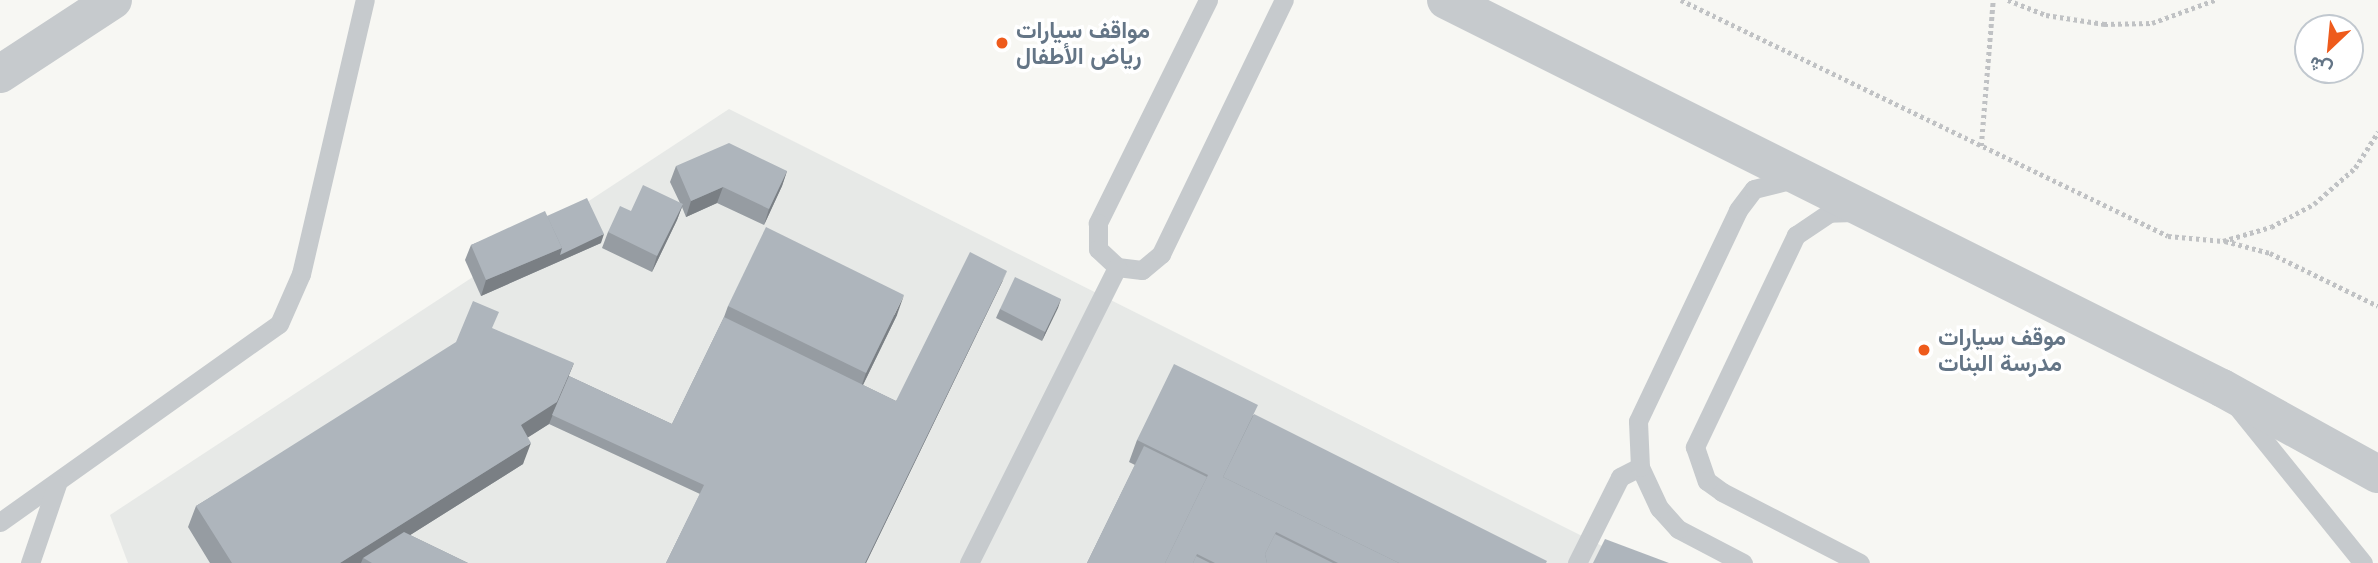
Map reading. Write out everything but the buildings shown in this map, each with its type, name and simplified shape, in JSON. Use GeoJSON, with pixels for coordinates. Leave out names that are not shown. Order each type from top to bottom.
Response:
{"type":"FeatureCollection","features":[{"type":"Feature","properties":{"kind":"street"},"geometry":{"type":"LineString","coordinates":[[0,74],[113,0]]}},
{"type":"Feature","properties":{"kind":"street"},"geometry":{"type":"LineString","coordinates":[[1446,0],[2222,388],[2373,470]]}},
{"type":"Feature","properties":{"kind":"lane"},"geometry":{"type":"LineString","coordinates":[[0,522],[279,324],[301,274],[365,0]]}},
{"type":"Feature","properties":{"kind":"lane"},"geometry":{"type":"LineString","coordinates":[[1208,0],[1098,223],[1098,249],[1117,267],[1142,270],[1161,254],[1284,0]]}},
{"type":"Feature","properties":{"kind":"lane"},"geometry":{"type":"LineString","coordinates":[[1744,563],[1678,529],[1653,498],[1640,467],[1638,421],[1647,397],[1738,210],[1754,189],[1781,178],[1812,184]]}},
{"type":"Feature","properties":{"kind":"lane"},"geometry":{"type":"LineString","coordinates":[[1860,563],[1722,492],[1707,481],[1695,447],[1796,235],[1829,213],[1879,217]]}},
{"type":"Feature","properties":{"kind":"lane"},"geometry":{"type":"LineString","coordinates":[[969,563],[1117,267]]}},
{"type":"Feature","properties":{"kind":"lane"},"geometry":{"type":"LineString","coordinates":[[2222,388],[2363,563]]}},
{"type":"Feature","properties":{"kind":"lane"},"geometry":{"type":"LineString","coordinates":[[1577,563],[1620,477],[1640,467]]}},
{"type":"Feature","properties":{"kind":"lane"},"geometry":{"type":"LineString","coordinates":[[30,563],[57,484]]}},
{"type":"Feature","properties":{"kind":"path"},"geometry":{"type":"LineString","coordinates":[[1681,0],[2168,236],[2223,240],[2270,253],[2378,306]]}},
{"type":"Feature","properties":{"kind":"path"},"geometry":{"type":"LineString","coordinates":[[1981,146],[1993,0]]}},
{"type":"Feature","properties":{"kind":"path"},"geometry":{"type":"LineString","coordinates":[[2008,0],[2046,15],[2104,24],[2152,23],[2216,0]]}},
{"type":"Feature","properties":{"kind":"path"},"geometry":{"type":"LineString","coordinates":[[2223,240],[2271,227],[2314,204],[2355,168],[2378,132]]}},
{"type":"Feature","properties":{"kind":"shaded area"},"geometry":{"type":"Polygon","coordinates":[[[729,109],[1636,563],[128,563],[110,515],[729,109]]]}},
{"type":"Feature","properties":{"kind":"place","name":"مواقف سيارات رياض الأطفال"},"geometry":{"type":"Point","coordinates":[1002,43]}},
{"type":"Feature","properties":{"kind":"place","name":"موقف سيارات مدرسة البنات"},"geometry":{"type":"Point","coordinates":[1924,350]}}]}
